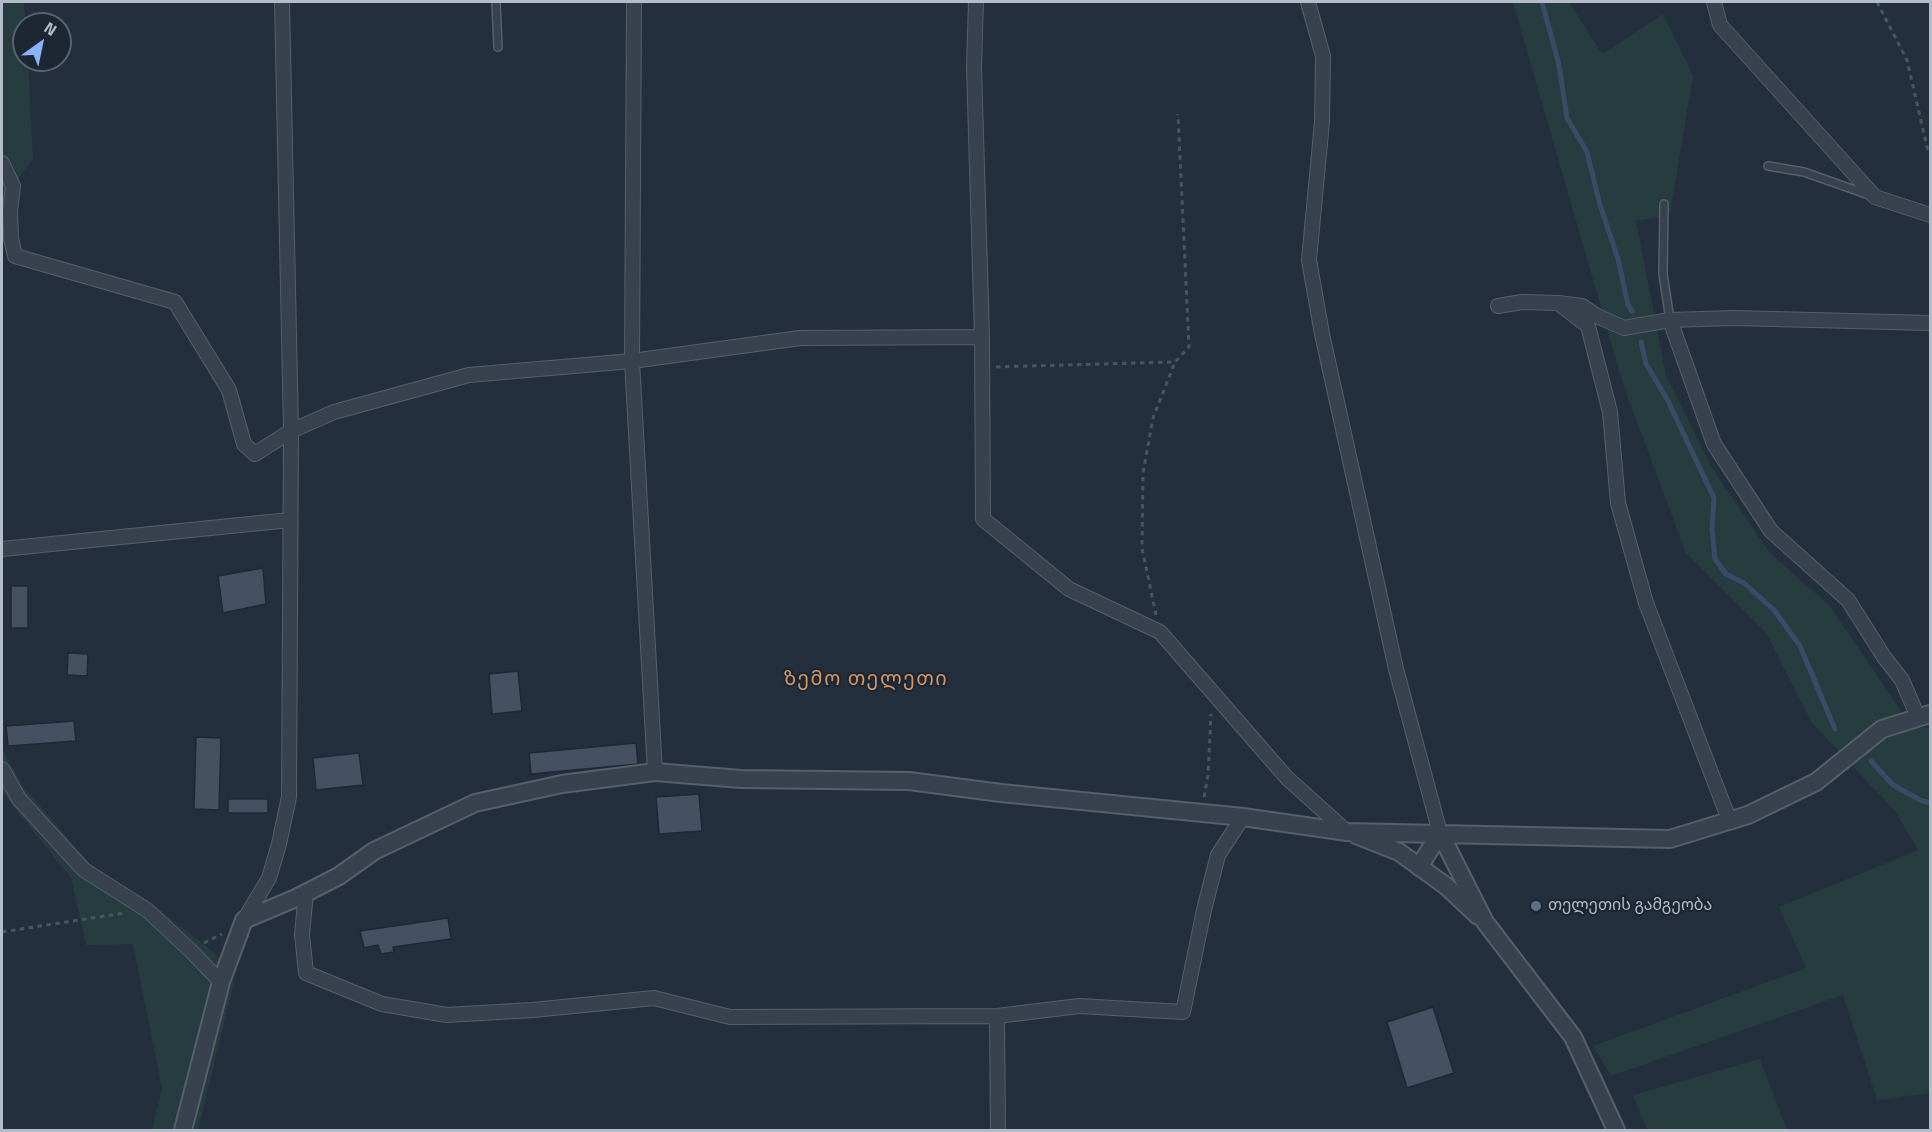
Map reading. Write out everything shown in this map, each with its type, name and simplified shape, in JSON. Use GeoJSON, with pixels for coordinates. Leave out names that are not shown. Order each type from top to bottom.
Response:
{"type":"FeatureCollection","features":[{"type":"Feature","properties":{"kind":"street"},"geometry":{"type":"LineString","coordinates":[[183,1131],[221,982],[243,920],[269,878],[289,797],[291,431],[282,2]]}},
{"type":"Feature","properties":{"kind":"street"},"geometry":{"type":"LineString","coordinates":[[634,2],[632,361],[655,772]]}},
{"type":"Feature","properties":{"kind":"street"},"geometry":{"type":"LineString","coordinates":[[976,2],[974,67],[982,337],[983,519],[1069,589],[1160,632],[1287,778],[1347,832],[1399,852],[1446,886],[1485,922],[1573,1037],[1616,1131]]}},
{"type":"Feature","properties":{"kind":"street"},"geometry":{"type":"LineString","coordinates":[[1308,2],[1323,56],[1322,122],[1309,260],[1322,334],[1393,657],[1440,833],[1485,922]]}},
{"type":"Feature","properties":{"kind":"street"},"geometry":{"type":"LineString","coordinates":[[1713,2],[1720,25],[1875,197],[1930,215]]}},
{"type":"Feature","properties":{"kind":"street"},"geometry":{"type":"LineString","coordinates":[[2,163],[13,186],[10,211],[11,238],[15,256],[176,302],[229,390],[244,444],[255,454],[291,431],[334,412],[469,375],[632,361],[800,338],[982,337]]}},
{"type":"Feature","properties":{"kind":"street"},"geometry":{"type":"LineString","coordinates":[[1558,303],[1588,326],[1611,412],[1618,503],[1646,603],[1730,822]]}},
{"type":"Feature","properties":{"kind":"street"},"geometry":{"type":"LineString","coordinates":[[1498,306],[1558,303],[1582,306],[1597,316],[1624,328],[1670,320],[1734,318],[1930,323]]}},
{"type":"Feature","properties":{"kind":"street"},"geometry":{"type":"LineString","coordinates":[[243,920],[306,893],[339,876],[374,851],[476,804],[562,784],[655,772],[741,779],[909,781],[1001,793],[1243,817],[1347,832],[1670,839],[1748,815],[1816,782],[1882,729],[1924,716],[1848,600],[1771,531],[1714,444],[1670,320]]}},
{"type":"Feature","properties":{"kind":"street"},"geometry":{"type":"LineString","coordinates":[[2,549],[290,520]]}},
{"type":"Feature","properties":{"kind":"street"},"geometry":{"type":"LineString","coordinates":[[2,769],[19,799],[84,870],[147,910],[221,982]]}},
{"type":"Feature","properties":{"kind":"street"},"geometry":{"type":"LineString","coordinates":[[306,893],[302,933],[306,973],[382,1004],[447,1015],[533,1010],[654,998],[730,1017],[996,1016],[1079,1006],[1183,1011],[1218,855],[1243,817]]}},
{"type":"Feature","properties":{"kind":"street"},"geometry":{"type":"LineString","coordinates":[[1419,867],[1440,833]]}},
{"type":"Feature","properties":{"kind":"street"},"geometry":{"type":"LineString","coordinates":[[996,1016],[998,1131]]}},
{"type":"Feature","properties":{"kind":"lane"},"geometry":{"type":"LineString","coordinates":[[496,2],[498,47]]}},
{"type":"Feature","properties":{"kind":"lane"},"geometry":{"type":"LineString","coordinates":[[1768,166],[1804,172],[1875,197]]}},
{"type":"Feature","properties":{"kind":"lane"},"geometry":{"type":"LineString","coordinates":[[1664,204],[1663,274],[1670,320]]}},
{"type":"Feature","properties":{"kind":"path"},"geometry":{"type":"LineString","coordinates":[[1877,2],[1907,60],[1930,154]]}},
{"type":"Feature","properties":{"kind":"path"},"geometry":{"type":"LineString","coordinates":[[1160,632],[1142,548],[1143,473],[1153,418],[1176,362],[1189,347],[1178,114]]}},
{"type":"Feature","properties":{"kind":"path"},"geometry":{"type":"LineString","coordinates":[[982,367],[1176,362]]}},
{"type":"Feature","properties":{"kind":"path"},"geometry":{"type":"LineString","coordinates":[[1202,813],[1208,775],[1212,694]]}},
{"type":"Feature","properties":{"kind":"path"},"geometry":{"type":"LineString","coordinates":[[2,932],[147,910]]}},
{"type":"Feature","properties":{"kind":"path"},"geometry":{"type":"LineString","coordinates":[[190,950],[243,920]]}},
{"type":"Feature","properties":{"kind":"green space"},"geometry":{"type":"Polygon","coordinates":[[[2,2],[24,2],[25,12],[12,12],[12,72],[29,72],[33,158],[2,202],[2,2]]]}},
{"type":"Feature","properties":{"kind":"green space"},"geometry":{"type":"Polygon","coordinates":[[[1513,2],[1569,2],[1602,54],[1663,14],[1693,76],[1670,215],[1636,221],[1666,376],[1711,466],[1770,553],[1829,605],[1912,727],[1930,728],[1930,1093],[1877,1100],[1843,995],[1611,1076],[1593,1046],[1806,968],[1779,907],[1918,850],[1895,811],[1812,723],[1766,633],[1686,553],[1624,387],[1513,2]]]}},
{"type":"Feature","properties":{"kind":"green space"},"geometry":{"type":"Polygon","coordinates":[[[2,749],[23,786],[90,864],[152,904],[216,954],[234,983],[198,1130],[152,1130],[162,1088],[133,944],[86,945],[71,878],[2,794],[2,749]]]}},
{"type":"Feature","properties":{"kind":"green space"},"geometry":{"type":"Polygon","coordinates":[[[1760,1059],[1787,1130],[1647,1130],[1633,1095],[1760,1059]]]}},
{"type":"Feature","properties":{"kind":"building"},"geometry":{"type":"Polygon","coordinates":[[[263,568],[266,604],[223,613],[218,576],[263,568]]]}},
{"type":"Feature","properties":{"kind":"building"},"geometry":{"type":"Polygon","coordinates":[[[11,586],[28,586],[28,628],[11,628],[11,586]]]}},
{"type":"Feature","properties":{"kind":"building"},"geometry":{"type":"Polygon","coordinates":[[[68,653],[88,654],[87,676],[67,675],[68,653]]]}},
{"type":"Feature","properties":{"kind":"building"},"geometry":{"type":"Polygon","coordinates":[[[518,671],[522,711],[492,714],[489,674],[518,671]]]}},
{"type":"Feature","properties":{"kind":"building"},"geometry":{"type":"Polygon","coordinates":[[[74,721],[76,741],[8,746],[6,726],[74,721]]]}},
{"type":"Feature","properties":{"kind":"building"},"geometry":{"type":"Polygon","coordinates":[[[196,737],[221,738],[219,810],[194,809],[196,737]]]}},
{"type":"Feature","properties":{"kind":"building"},"geometry":{"type":"Polygon","coordinates":[[[636,743],[638,764],[531,774],[529,753],[636,743]]]}},
{"type":"Feature","properties":{"kind":"building"},"geometry":{"type":"Polygon","coordinates":[[[359,753],[363,785],[316,790],[313,758],[359,753]]]}},
{"type":"Feature","properties":{"kind":"building"},"geometry":{"type":"Polygon","coordinates":[[[699,794],[702,831],[659,834],[656,797],[699,794]]]}},
{"type":"Feature","properties":{"kind":"building"},"geometry":{"type":"Polygon","coordinates":[[[228,799],[268,799],[268,813],[228,813],[228,799]]]}},
{"type":"Feature","properties":{"kind":"building"},"geometry":{"type":"Polygon","coordinates":[[[448,918],[451,939],[393,947],[394,952],[381,954],[378,945],[364,948],[360,931],[448,918]]]}},
{"type":"Feature","properties":{"kind":"building"},"geometry":{"type":"Polygon","coordinates":[[[1433,1007],[1454,1073],[1407,1088],[1387,1022],[1433,1007]]]}},
{"type":"Feature","properties":{"kind":"waterway"},"geometry":{"type":"LineString","coordinates":[[1542,2],[1559,65],[1567,118],[1587,152],[1600,205],[1618,259],[1628,305],[1632,311]]}},
{"type":"Feature","properties":{"kind":"waterway"},"geometry":{"type":"LineString","coordinates":[[1641,342],[1646,364],[1667,399],[1714,498],[1712,530],[1715,559],[1726,574],[1744,583],[1774,610],[1800,646],[1835,729]]}},
{"type":"Feature","properties":{"kind":"waterway"},"geometry":{"type":"LineString","coordinates":[[1871,761],[1893,785],[1930,803]]}},
{"type":"Feature","properties":{"kind":"place","name":"თელეთის გამგეობა"},"geometry":{"type":"Point","coordinates":[1536,906]}},
{"type":"Feature","properties":{"kind":"district","name":"ზემო თელეთი"},"geometry":{"type":"Point","coordinates":[866,680]}}]}
